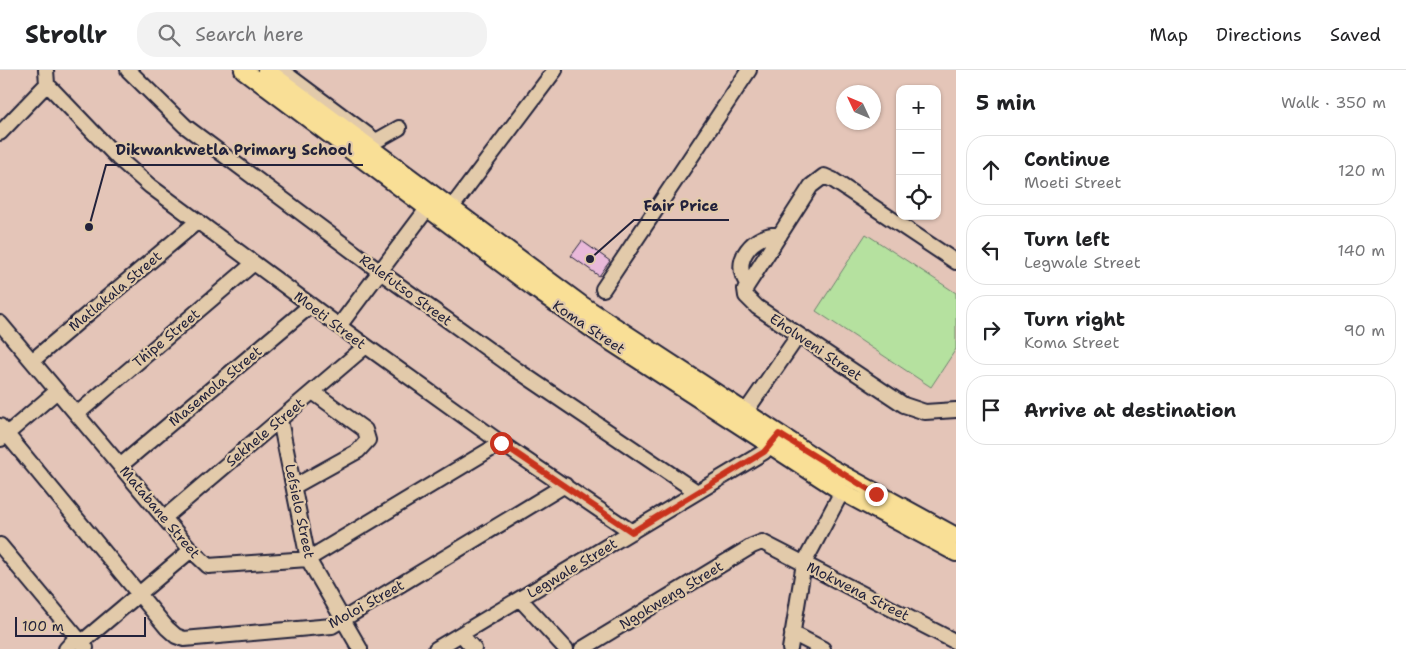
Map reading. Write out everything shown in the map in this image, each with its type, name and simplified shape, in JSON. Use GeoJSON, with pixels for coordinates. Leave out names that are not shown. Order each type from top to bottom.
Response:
{"type":"FeatureCollection","features":[{"type":"Feature","properties":{"kind":"main road","name":"Koma Street"},"geometry":{"type":"LineString","coordinates":[[242,70],[447,214],[577,319],[741,418],[845,486],[956,553]]}},
{"type":"Feature","properties":{"kind":"main road","name":"Koma Street"},"geometry":{"type":"LineString","coordinates":[[266,70],[431,203]]}},
{"type":"Feature","properties":{"kind":"main road","name":"Koma Street"},"geometry":{"type":"LineString","coordinates":[[845,486],[956,536]]}},
{"type":"Feature","properties":{"kind":"street"},"geometry":{"type":"LineString","coordinates":[[0,134],[47,84],[46,70]]}},
{"type":"Feature","properties":{"kind":"street","name":"Ralefutso Street"},"geometry":{"type":"LineString","coordinates":[[128,70],[185,126],[380,271],[517,370],[697,492]]}},
{"type":"Feature","properties":{"kind":"street"},"geometry":{"type":"LineString","coordinates":[[282,70],[376,141],[399,128]]}},
{"type":"Feature","properties":{"kind":"street"},"geometry":{"type":"LineString","coordinates":[[447,214],[555,70]]}},
{"type":"Feature","properties":{"kind":"street"},"geometry":{"type":"LineString","coordinates":[[603,289],[749,70]]}},
{"type":"Feature","properties":{"kind":"street","name":"Moeti Street"},"geometry":{"type":"LineString","coordinates":[[47,84],[132,171],[338,326],[501,443],[632,532]]}},
{"type":"Feature","properties":{"kind":"street","name":"Eholweni Street"},"geometry":{"type":"LineString","coordinates":[[956,262],[833,180],[824,176],[811,186],[745,289],[751,302],[798,336],[912,409],[925,412],[956,410]]}},
{"type":"Feature","properties":{"kind":"street"},"geometry":{"type":"LineString","coordinates":[[338,326],[431,203]]}},
{"type":"Feature","properties":{"kind":"street","name":"Matlakala Street"},"geometry":{"type":"LineString","coordinates":[[32,361],[198,221]]}},
{"type":"Feature","properties":{"kind":"street","name":"Thipe Street"},"geometry":{"type":"LineString","coordinates":[[77,414],[254,263]]}},
{"type":"Feature","properties":{"kind":"street","name":"Masemola Street"},"geometry":{"type":"LineString","coordinates":[[120,466],[311,305]]}},
{"type":"Feature","properties":{"kind":"street","name":"Matabane Street"},"geometry":{"type":"LineString","coordinates":[[0,323],[191,550],[203,563],[213,567],[308,559],[501,443]]}},
{"type":"Feature","properties":{"kind":"street"},"geometry":{"type":"LineString","coordinates":[[741,418],[798,336]]}},
{"type":"Feature","properties":{"kind":"street","name":"Sekhele Street"},"geometry":{"type":"LineString","coordinates":[[164,518],[366,346]]}},
{"type":"Feature","properties":{"kind":"street"},"geometry":{"type":"LineString","coordinates":[[2,433],[57,391]]}},
{"type":"Feature","properties":{"kind":"street"},"geometry":{"type":"LineString","coordinates":[[294,486],[358,450],[368,440],[365,430],[313,392]]}},
{"type":"Feature","properties":{"kind":"street","name":"Lefsielo Street"},"geometry":{"type":"LineString","coordinates":[[280,420],[308,559],[360,649]]}},
{"type":"Feature","properties":{"kind":"street","name":"Moloi Street"},"geometry":{"type":"LineString","coordinates":[[2,433],[172,634],[184,638],[326,628],[565,486]]}},
{"type":"Feature","properties":{"kind":"street","name":"Legwale Street"},"geometry":{"type":"LineString","coordinates":[[436,649],[697,492],[774,440]]}},
{"type":"Feature","properties":{"kind":"street"},"geometry":{"type":"LineString","coordinates":[[790,649],[804,563],[845,486]]}},
{"type":"Feature","properties":{"kind":"street","name":"Mokwena Street"},"geometry":{"type":"LineString","coordinates":[[760,542],[766,543],[956,642]]}},
{"type":"Feature","properties":{"kind":"street","name":"Ngokweng Street"},"geometry":{"type":"LineString","coordinates":[[582,649],[760,542]]}},
{"type":"Feature","properties":{"kind":"street"},"geometry":{"type":"LineString","coordinates":[[0,545],[82,643]]}},
{"type":"Feature","properties":{"kind":"street"},"geometry":{"type":"LineString","coordinates":[[66,649],[82,643],[191,550]]}},
{"type":"Feature","properties":{"kind":"street"},"geometry":{"type":"LineString","coordinates":[[520,599],[566,649]]}},
{"type":"Feature","properties":{"kind":"street"},"geometry":{"type":"LineString","coordinates":[[792,633],[823,649]]}},
{"type":"Feature","properties":{"kind":"street"},"geometry":{"type":"LineString","coordinates":[[461,634],[474,649]]}},
{"type":"Feature","properties":{"kind":"green space"},"geometry":{"type":"Polygon","coordinates":[[[866,234],[956,293],[956,349],[931,387],[816,311],[866,234]]]}},
{"type":"Feature","properties":{"kind":"building"},"geometry":{"type":"Polygon","coordinates":[[[582,241],[610,261],[599,276],[571,256],[582,241]]]}},
{"type":"Feature","properties":{"kind":"place","name":"Dikwankwetla Primary School"},"geometry":{"type":"Point","coordinates":[89,227]}},
{"type":"Feature","properties":{"kind":"place","name":"Fair Price"},"geometry":{"type":"Point","coordinates":[590,259]}},
{"type":"Feature","properties":{"kind":"route"},"geometry":{"type":"LineString","coordinates":[[501,443],[632,532],[764,452],[779,434],[876,494]]}}]}
